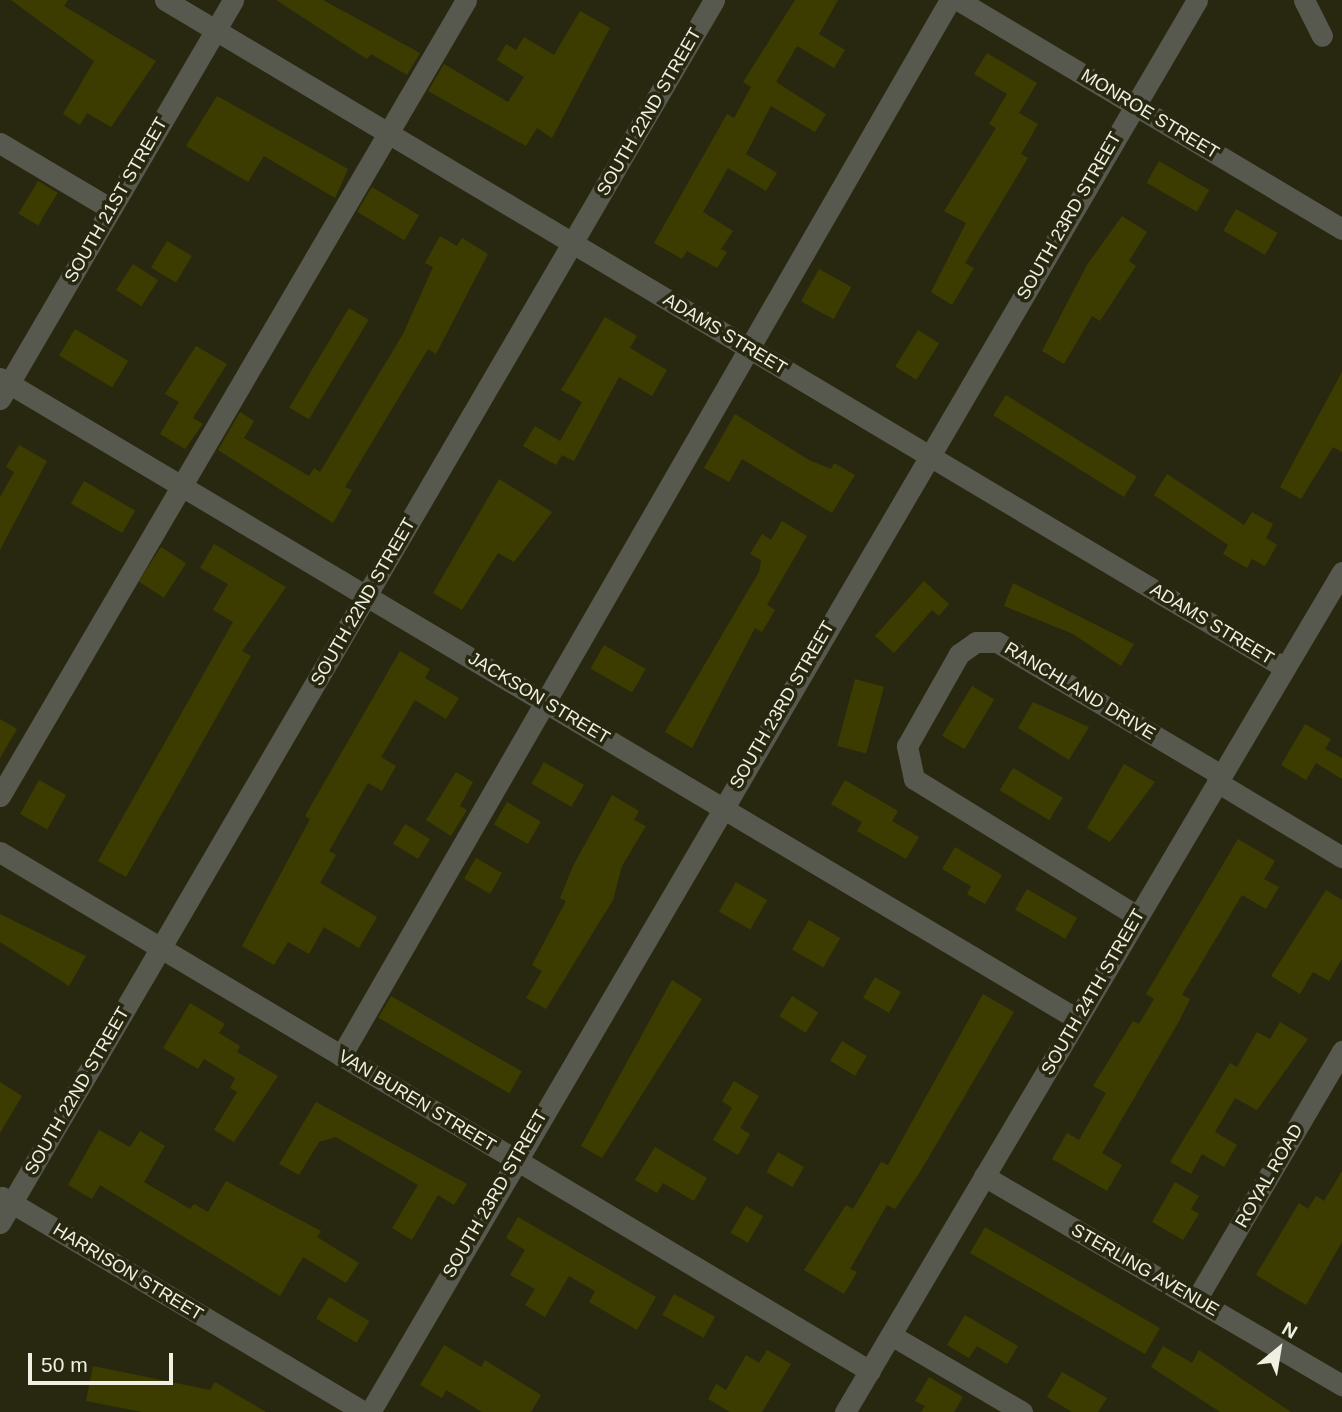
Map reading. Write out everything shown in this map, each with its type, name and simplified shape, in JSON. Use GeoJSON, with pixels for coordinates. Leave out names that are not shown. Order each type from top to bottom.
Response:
{"type":"FeatureCollection","features":[{"type":"Feature","properties":{"kind":"street","name":"ADAMS STREET"},"geometry":{"type":"LineString","coordinates":[[165,0],[1285,668]]}},
{"type":"Feature","properties":{"kind":"street","name":"SOUTH 21ST STREET"},"geometry":{"type":"LineString","coordinates":[[3,387],[233,0]]}},
{"type":"Feature","properties":{"kind":"street"},"geometry":{"type":"LineString","coordinates":[[0,796],[466,0]]}},
{"type":"Feature","properties":{"kind":"street","name":"SOUTH 22ND STREET"},"geometry":{"type":"LineString","coordinates":[[0,1223],[6,1200],[160,948],[714,0]]}},
{"type":"Feature","properties":{"kind":"street"},"geometry":{"type":"LineString","coordinates":[[341,1056],[752,349],[950,0]]}},
{"type":"Feature","properties":{"kind":"street","name":"MONROE STREET"},"geometry":{"type":"LineString","coordinates":[[958,0],[1342,229]]}},
{"type":"Feature","properties":{"kind":"street","name":"SOUTH 23RD STREET"},"geometry":{"type":"LineString","coordinates":[[370,1412],[515,1159],[1197,0]]}},
{"type":"Feature","properties":{"kind":"street"},"geometry":{"type":"LineString","coordinates":[[1304,0],[1322,36]]}},
{"type":"Feature","properties":{"kind":"street"},"geometry":{"type":"LineString","coordinates":[[0,143],[111,209]]}},
{"type":"Feature","properties":{"kind":"street","name":"JACKSON STREET"},"geometry":{"type":"LineString","coordinates":[[3,387],[180,485],[1077,1019]]}},
{"type":"Feature","properties":{"kind":"street","name":"SOUTH 24TH STREET"},"geometry":{"type":"LineString","coordinates":[[845,1412],[1342,572]]}},
{"type":"Feature","properties":{"kind":"street","name":"RANCHLAND DRIVE"},"geometry":{"type":"LineString","coordinates":[[1138,916],[914,779],[907,746],[959,653],[976,642],[997,642],[1342,857]]}},
{"type":"Feature","properties":{"kind":"street","name":"VAN BUREN STREET"},"geometry":{"type":"LineString","coordinates":[[0,852],[870,1371]]}},
{"type":"Feature","properties":{"kind":"street","name":"ROYAL ROAD"},"geometry":{"type":"LineString","coordinates":[[1196,1300],[1342,1051]]}},
{"type":"Feature","properties":{"kind":"street","name":"STERLING AVENUE"},"geometry":{"type":"LineString","coordinates":[[984,1176],[1342,1385]]}},
{"type":"Feature","properties":{"kind":"street","name":"HARRISON STREET"},"geometry":{"type":"LineString","coordinates":[[6,1200],[364,1412]]}},
{"type":"Feature","properties":{"kind":"street"},"geometry":{"type":"LineString","coordinates":[[891,1335],[1022,1412]]}},
{"type":"Feature","properties":{"kind":"building"},"geometry":{"type":"Polygon","coordinates":[[[11,0],[68,0],[64,6],[156,61],[111,127],[87,113],[80,125],[63,114],[94,61],[11,0]]]}},
{"type":"Feature","properties":{"kind":"building"},"geometry":{"type":"Polygon","coordinates":[[[276,0],[323,0],[420,53],[407,75],[371,54],[367,59],[276,0]]]}},
{"type":"Feature","properties":{"kind":"building"},"geometry":{"type":"Polygon","coordinates":[[[795,0],[838,0],[819,34],[845,50],[834,68],[797,46],[776,82],[826,114],[815,132],[771,106],[746,154],[777,173],[766,191],[728,168],[703,212],[733,231],[721,249],[727,252],[717,268],[687,251],[682,259],[654,243],[727,114],[734,118],[751,87],[743,82],[795,0]]]}},
{"type":"Feature","properties":{"kind":"building"},"geometry":{"type":"Polygon","coordinates":[[[580,11],[610,28],[552,138],[537,128],[526,146],[428,91],[444,64],[508,102],[524,77],[497,60],[506,44],[516,50],[524,37],[554,55],[580,11]]]}},
{"type":"Feature","properties":{"kind":"building"},"geometry":{"type":"Polygon","coordinates":[[[987,53],[1037,83],[1019,113],[1038,124],[1021,154],[1028,158],[965,263],[974,268],[952,305],[931,292],[966,223],[944,211],[996,128],[989,124],[1007,94],[974,74],[987,53]]]}},
{"type":"Feature","properties":{"kind":"building"},"geometry":{"type":"Polygon","coordinates":[[[217,96],[348,169],[335,198],[264,156],[248,182],[186,146],[217,96]]]}},
{"type":"Feature","properties":{"kind":"building"},"geometry":{"type":"Polygon","coordinates":[[[1159,161],[1209,190],[1197,212],[1146,183],[1159,161]]]}},
{"type":"Feature","properties":{"kind":"building"},"geometry":{"type":"Polygon","coordinates":[[[38,181],[58,193],[38,225],[18,214],[38,181]]]}},
{"type":"Feature","properties":{"kind":"building"},"geometry":{"type":"Polygon","coordinates":[[[372,187],[419,215],[404,240],[357,212],[372,187]]]}},
{"type":"Feature","properties":{"kind":"building"},"geometry":{"type":"Polygon","coordinates":[[[1236,209],[1278,233],[1265,255],[1224,231],[1236,209]]]}},
{"type":"Feature","properties":{"kind":"building"},"geometry":{"type":"Polygon","coordinates":[[[1122,216],[1147,232],[1129,261],[1136,266],[1100,321],[1092,316],[1064,364],[1042,351],[1087,265],[1122,216]]]}},
{"type":"Feature","properties":{"kind":"building"},"geometry":{"type":"Polygon","coordinates":[[[440,236],[457,246],[462,238],[488,254],[436,354],[428,349],[345,487],[352,490],[333,523],[218,450],[240,412],[254,421],[244,438],[309,476],[314,468],[320,472],[403,334],[433,267],[425,263],[440,236]]]}},
{"type":"Feature","properties":{"kind":"building"},"geometry":{"type":"Polygon","coordinates":[[[167,241],[192,256],[176,283],[151,268],[167,241]]]}},
{"type":"Feature","properties":{"kind":"building"},"geometry":{"type":"Polygon","coordinates":[[[133,264],[158,280],[141,306],[116,290],[133,264]]]}},
{"type":"Feature","properties":{"kind":"building"},"geometry":{"type":"Polygon","coordinates":[[[819,269],[851,287],[833,319],[801,301],[819,269]]]}},
{"type":"Feature","properties":{"kind":"building"},"geometry":{"type":"Polygon","coordinates":[[[349,308],[369,320],[309,419],[289,407],[349,308]]]}},
{"type":"Feature","properties":{"kind":"building"},"geometry":{"type":"Polygon","coordinates":[[[605,317],[637,336],[630,348],[667,370],[652,396],[619,377],[574,461],[562,455],[556,465],[523,446],[535,426],[560,441],[582,402],[561,390],[605,317]]]}},
{"type":"Feature","properties":{"kind":"building"},"geometry":{"type":"Polygon","coordinates":[[[75,329],[128,361],[112,388],[59,356],[75,329]]]}},
{"type":"Feature","properties":{"kind":"building"},"geometry":{"type":"Polygon","coordinates":[[[918,330],[939,343],[916,380],[895,366],[918,330]]]}},
{"type":"Feature","properties":{"kind":"building"},"geometry":{"type":"Polygon","coordinates":[[[196,346],[227,364],[193,418],[203,424],[185,449],[160,434],[179,402],[165,394],[196,346]]]}},
{"type":"Feature","properties":{"kind":"building"},"geometry":{"type":"Polygon","coordinates":[[[1342,372],[1342,452],[1333,447],[1301,499],[1280,487],[1342,372]]]}},
{"type":"Feature","properties":{"kind":"building"},"geometry":{"type":"Polygon","coordinates":[[[1006,395],[1137,477],[1124,497],[993,415],[1006,395]]]}},
{"type":"Feature","properties":{"kind":"building"},"geometry":{"type":"Polygon","coordinates":[[[735,414],[809,460],[831,469],[834,463],[855,475],[832,513],[742,459],[729,482],[704,468],[735,414]]]}},
{"type":"Feature","properties":{"kind":"building"},"geometry":{"type":"Polygon","coordinates":[[[19,445],[47,461],[0,550],[0,497],[14,472],[6,467],[19,445]]]}},
{"type":"Feature","properties":{"kind":"building"},"geometry":{"type":"Polygon","coordinates":[[[1167,474],[1244,525],[1252,512],[1273,524],[1266,538],[1277,545],[1265,566],[1252,559],[1247,568],[1223,554],[1228,545],[1154,495],[1167,474]]]}},
{"type":"Feature","properties":{"kind":"building"},"geometry":{"type":"Polygon","coordinates":[[[499,479],[552,512],[514,562],[498,553],[462,610],[433,593],[499,479]]]}},
{"type":"Feature","properties":{"kind":"building"},"geometry":{"type":"Polygon","coordinates":[[[84,481],[135,510],[122,533],[71,504],[84,481]]]}},
{"type":"Feature","properties":{"kind":"building"},"geometry":{"type":"Polygon","coordinates":[[[782,521],[807,536],[767,605],[775,610],[762,632],[755,628],[692,748],[665,732],[759,572],[761,560],[750,554],[762,534],[771,540],[782,521]]]}},
{"type":"Feature","properties":{"kind":"building"},"geometry":{"type":"Polygon","coordinates":[[[214,544],[286,587],[242,651],[251,656],[126,877],[98,861],[233,622],[213,610],[228,584],[200,568],[214,544]]]}},
{"type":"Feature","properties":{"kind":"building"},"geometry":{"type":"Polygon","coordinates":[[[161,547],[186,563],[164,598],[139,581],[161,547]]]}},
{"type":"Feature","properties":{"kind":"building"},"geometry":{"type":"Polygon","coordinates":[[[924,581],[949,604],[939,616],[932,610],[894,653],[875,636],[924,581]]]}},
{"type":"Feature","properties":{"kind":"building"},"geometry":{"type":"Polygon","coordinates":[[[1013,583],[1134,644],[1121,666],[1073,634],[1004,606],[1013,583]]]}},
{"type":"Feature","properties":{"kind":"building"},"geometry":{"type":"Polygon","coordinates":[[[604,645],[646,669],[632,692],[590,668],[604,645]]]}},
{"type":"Feature","properties":{"kind":"building"},"geometry":{"type":"Polygon","coordinates":[[[400,651],[430,669],[425,678],[459,698],[446,719],[415,700],[381,757],[396,766],[382,791],[368,783],[329,851],[336,855],[320,883],[377,917],[359,948],[324,927],[309,954],[288,942],[274,965],[242,946],[310,819],[305,816],[400,651]]]}},
{"type":"Feature","properties":{"kind":"building"},"geometry":{"type":"Polygon","coordinates":[[[855,679],[884,687],[866,753],[837,746],[855,679]]]}},
{"type":"Feature","properties":{"kind":"building"},"geometry":{"type":"Polygon","coordinates":[[[972,686],[994,699],[964,749],[942,736],[972,686]]]}},
{"type":"Feature","properties":{"kind":"building"},"geometry":{"type":"Polygon","coordinates":[[[1033,702],[1089,727],[1069,760],[1018,728],[1033,702]]]}},
{"type":"Feature","properties":{"kind":"building"},"geometry":{"type":"Polygon","coordinates":[[[0,719],[17,729],[0,758],[0,719]]]}},
{"type":"Feature","properties":{"kind":"building"},"geometry":{"type":"Polygon","coordinates":[[[1305,724],[1331,739],[1325,749],[1342,758],[1342,779],[1316,763],[1306,780],[1281,765],[1305,724]]]}},
{"type":"Feature","properties":{"kind":"building"},"geometry":{"type":"Polygon","coordinates":[[[544,762],[584,785],[571,807],[532,784],[544,762]]]}},
{"type":"Feature","properties":{"kind":"building"},"geometry":{"type":"Polygon","coordinates":[[[1124,764],[1155,782],[1110,842],[1087,828],[1124,764]]]}},
{"type":"Feature","properties":{"kind":"building"},"geometry":{"type":"Polygon","coordinates":[[[1013,768],[1063,798],[1049,820],[1000,790],[1013,768]]]}},
{"type":"Feature","properties":{"kind":"building"},"geometry":{"type":"Polygon","coordinates":[[[456,772],[473,782],[460,806],[467,810],[451,836],[426,820],[456,772]]]}},
{"type":"Feature","properties":{"kind":"building"},"geometry":{"type":"Polygon","coordinates":[[[39,780],[66,795],[47,829],[20,814],[39,780]]]}},
{"type":"Feature","properties":{"kind":"building"},"geometry":{"type":"Polygon","coordinates":[[[845,780],[898,811],[892,821],[919,837],[906,859],[857,831],[862,822],[831,804],[845,780]]]}},
{"type":"Feature","properties":{"kind":"building"},"geometry":{"type":"Polygon","coordinates":[[[612,795],[639,811],[634,820],[646,826],[622,866],[613,900],[546,1009],[526,998],[542,971],[532,965],[566,901],[560,898],[573,866],[612,795]]]}},
{"type":"Feature","properties":{"kind":"building"},"geometry":{"type":"Polygon","coordinates":[[[507,802],[541,822],[528,844],[494,825],[507,802]]]}},
{"type":"Feature","properties":{"kind":"building"},"geometry":{"type":"Polygon","coordinates":[[[405,824],[430,839],[418,859],[393,844],[405,824]]]}},
{"type":"Feature","properties":{"kind":"building"},"geometry":{"type":"Polygon","coordinates":[[[1238,839],[1275,861],[1264,879],[1279,887],[1266,909],[1242,895],[1182,995],[1190,999],[1178,1023],[1102,1153],[1122,1165],[1107,1191],[1052,1159],[1067,1133],[1079,1140],[1106,1093],[1093,1086],[1133,1021],[1139,1024],[1154,999],[1146,994],[1238,839]]]}},
{"type":"Feature","properties":{"kind":"building"},"geometry":{"type":"Polygon","coordinates":[[[955,847],[1002,875],[985,904],[967,894],[971,886],[942,869],[955,847]]]}},
{"type":"Feature","properties":{"kind":"building"},"geometry":{"type":"Polygon","coordinates":[[[476,858],[502,873],[490,894],[464,879],[476,858]]]}},
{"type":"Feature","properties":{"kind":"building"},"geometry":{"type":"Polygon","coordinates":[[[736,882],[767,900],[750,929],[719,911],[736,882]]]}},
{"type":"Feature","properties":{"kind":"building"},"geometry":{"type":"Polygon","coordinates":[[[1027,889],[1077,918],[1065,939],[1015,910],[1027,889]]]}},
{"type":"Feature","properties":{"kind":"building"},"geometry":{"type":"Polygon","coordinates":[[[1326,890],[1342,900],[1342,959],[1329,981],[1313,972],[1300,994],[1271,976],[1326,890]]]}},
{"type":"Feature","properties":{"kind":"building"},"geometry":{"type":"Polygon","coordinates":[[[0,914],[86,956],[69,986],[0,942],[0,914]]]}},
{"type":"Feature","properties":{"kind":"building"},"geometry":{"type":"Polygon","coordinates":[[[809,920],[840,938],[823,967],[792,949],[809,920]]]}},
{"type":"Feature","properties":{"kind":"building"},"geometry":{"type":"Polygon","coordinates":[[[875,977],[901,992],[889,1013],[863,998],[875,977]]]}},
{"type":"Feature","properties":{"kind":"building"},"geometry":{"type":"Polygon","coordinates":[[[672,980],[702,999],[602,1158],[581,1146],[672,980]]]}},
{"type":"Feature","properties":{"kind":"building"},"geometry":{"type":"Polygon","coordinates":[[[983,994],[1014,1012],[920,1172],[895,1209],[887,1205],[850,1269],[857,1272],[844,1294],[804,1270],[846,1205],[853,1209],[881,1162],[888,1165],[983,994]]]}},
{"type":"Feature","properties":{"kind":"building"},"geometry":{"type":"Polygon","coordinates":[[[391,996],[522,1072],[509,1093],[378,1018],[391,996]]]}},
{"type":"Feature","properties":{"kind":"building"},"geometry":{"type":"Polygon","coordinates":[[[792,996],[818,1012],[806,1033],[779,1016],[792,996]]]}},
{"type":"Feature","properties":{"kind":"building"},"geometry":{"type":"Polygon","coordinates":[[[190,1003],[225,1024],[219,1033],[240,1046],[237,1052],[278,1076],[234,1142],[214,1130],[237,1092],[230,1088],[235,1078],[204,1059],[198,1069],[163,1048],[190,1003]]]}},
{"type":"Feature","properties":{"kind":"building"},"geometry":{"type":"Polygon","coordinates":[[[1280,1022],[1308,1039],[1257,1110],[1235,1098],[1215,1132],[1237,1145],[1224,1167],[1202,1154],[1191,1174],[1170,1162],[1230,1063],[1237,1067],[1257,1032],[1270,1039],[1280,1022]]]}},
{"type":"Feature","properties":{"kind":"building"},"geometry":{"type":"Polygon","coordinates":[[[842,1041],[867,1056],[855,1076],[830,1061],[842,1041]]]}},
{"type":"Feature","properties":{"kind":"building"},"geometry":{"type":"Polygon","coordinates":[[[734,1081],[759,1096],[740,1128],[750,1134],[738,1155],[713,1140],[732,1108],[722,1101],[734,1081]]]}},
{"type":"Feature","properties":{"kind":"building"},"geometry":{"type":"Polygon","coordinates":[[[0,1082],[22,1096],[0,1133],[0,1082]]]}},
{"type":"Feature","properties":{"kind":"building"},"geometry":{"type":"Polygon","coordinates":[[[316,1102],[467,1184],[454,1205],[438,1195],[412,1240],[392,1228],[418,1185],[336,1137],[319,1142],[299,1175],[279,1164],[316,1102]]]}},
{"type":"Feature","properties":{"kind":"building"},"geometry":{"type":"Polygon","coordinates":[[[99,1130],[130,1147],[140,1131],[165,1146],[144,1182],[190,1209],[194,1204],[208,1212],[226,1181],[321,1231],[317,1237],[359,1263],[346,1283],[303,1257],[280,1296],[100,1185],[92,1199],[68,1185],[99,1130]]]}},
{"type":"Feature","properties":{"kind":"building"},"geometry":{"type":"Polygon","coordinates":[[[655,1147],[707,1178],[694,1201],[663,1183],[657,1193],[635,1180],[655,1147]]]}},
{"type":"Feature","properties":{"kind":"building"},"geometry":{"type":"Polygon","coordinates":[[[778,1152],[804,1167],[792,1187],[766,1172],[778,1152]]]}},
{"type":"Feature","properties":{"kind":"building"},"geometry":{"type":"Polygon","coordinates":[[[1342,1171],[1342,1242],[1306,1305],[1256,1275],[1299,1203],[1308,1209],[1316,1196],[1324,1201],[1342,1171]]]}},
{"type":"Feature","properties":{"kind":"building"},"geometry":{"type":"Polygon","coordinates":[[[1175,1182],[1199,1196],[1191,1209],[1199,1214],[1183,1240],[1152,1222],[1175,1182]]]}},
{"type":"Feature","properties":{"kind":"building"},"geometry":{"type":"Polygon","coordinates":[[[746,1206],[763,1216],[748,1243],[730,1233],[746,1206]]]}},
{"type":"Feature","properties":{"kind":"building"},"geometry":{"type":"Polygon","coordinates":[[[518,1217],[656,1297],[637,1330],[589,1302],[595,1291],[569,1276],[545,1317],[525,1305],[535,1289],[510,1275],[525,1250],[506,1238],[518,1217]]]}},
{"type":"Feature","properties":{"kind":"building"},"geometry":{"type":"Polygon","coordinates":[[[985,1227],[1160,1328],[1145,1354],[970,1253],[985,1227]]]}},
{"type":"Feature","properties":{"kind":"building"},"geometry":{"type":"Polygon","coordinates":[[[674,1294],[715,1317],[703,1338],[662,1315],[674,1294]]]}},
{"type":"Feature","properties":{"kind":"building"},"geometry":{"type":"Polygon","coordinates":[[[329,1297],[369,1321],[356,1343],[316,1318],[329,1297]]]}},
{"type":"Feature","properties":{"kind":"building"},"geometry":{"type":"Polygon","coordinates":[[[965,1315],[1018,1346],[1007,1364],[977,1346],[969,1358],[947,1345],[965,1315]]]}},
{"type":"Feature","properties":{"kind":"building"},"geometry":{"type":"Polygon","coordinates":[[[444,1345],[481,1367],[485,1360],[541,1395],[531,1412],[482,1412],[446,1390],[442,1398],[420,1385],[444,1345]]]}},
{"type":"Feature","properties":{"kind":"building"},"geometry":{"type":"Polygon","coordinates":[[[1163,1346],[1192,1363],[1199,1350],[1291,1412],[1220,1412],[1151,1367],[1163,1346]]]}},
{"type":"Feature","properties":{"kind":"building"},"geometry":{"type":"Polygon","coordinates":[[[767,1350],[791,1364],[762,1412],[730,1412],[708,1399],[716,1384],[726,1390],[746,1355],[759,1363],[767,1350]]]}},
{"type":"Feature","properties":{"kind":"building"},"geometry":{"type":"Polygon","coordinates":[[[93,1366],[210,1390],[215,1382],[266,1412],[142,1412],[86,1401],[93,1366]]]}},
{"type":"Feature","properties":{"kind":"building"},"geometry":{"type":"Polygon","coordinates":[[[1062,1372],[1107,1398],[1098,1412],[1072,1412],[1047,1397],[1062,1372]]]}},
{"type":"Feature","properties":{"kind":"building"},"geometry":{"type":"Polygon","coordinates":[[[929,1377],[963,1397],[954,1412],[921,1412],[925,1406],[915,1401],[929,1377]]]}}]}
